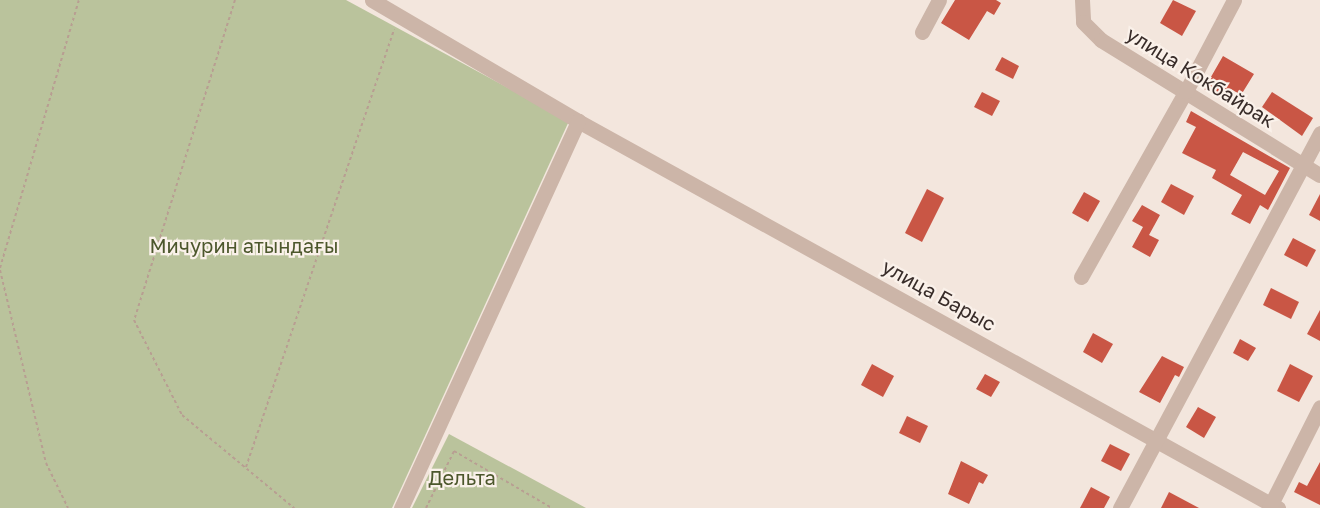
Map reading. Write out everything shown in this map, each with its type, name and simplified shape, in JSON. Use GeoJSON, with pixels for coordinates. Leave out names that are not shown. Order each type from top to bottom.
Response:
{"type":"FeatureCollection","features":[{"type":"Feature","properties":{"kind":"street","name":"улица Барыс"},"geometry":{"type":"LineString","coordinates":[[372,0],[578,121],[1156,439],[1273,507]]}},
{"type":"Feature","properties":{"kind":"street"},"geometry":{"type":"LineString","coordinates":[[922,32],[939,0]]}},
{"type":"Feature","properties":{"kind":"street","name":"улица Кокбайрак"},"geometry":{"type":"LineString","coordinates":[[1082,0],[1083,22],[1090,32],[1320,175]]}},
{"type":"Feature","properties":{"kind":"street"},"geometry":{"type":"LineString","coordinates":[[1081,277],[1186,91],[1234,0]]}},
{"type":"Feature","properties":{"kind":"street"},"geometry":{"type":"LineString","coordinates":[[401,508],[578,121]]}},
{"type":"Feature","properties":{"kind":"street"},"geometry":{"type":"LineString","coordinates":[[1120,508],[1320,133]]}},
{"type":"Feature","properties":{"kind":"street"},"geometry":{"type":"LineString","coordinates":[[1273,507],[1320,407]]}},
{"type":"Feature","properties":{"kind":"path"},"geometry":{"type":"LineString","coordinates":[[68,508],[46,463],[0,269],[79,0]]}},
{"type":"Feature","properties":{"kind":"path"},"geometry":{"type":"LineString","coordinates":[[235,0],[134,320],[182,415],[294,508]]}},
{"type":"Feature","properties":{"kind":"path"},"geometry":{"type":"LineString","coordinates":[[246,468],[398,15]]}},
{"type":"Feature","properties":{"kind":"path"},"geometry":{"type":"LineString","coordinates":[[426,508],[454,451],[552,508]]}},
{"type":"Feature","properties":{"kind":"green space","name":"Мичурин атындағы"},"geometry":{"type":"Polygon","coordinates":[[[0,0],[346,0],[569,121],[392,508],[0,508],[0,0]]]}},
{"type":"Feature","properties":{"kind":"green space","name":"Дельта"},"geometry":{"type":"Polygon","coordinates":[[[449,434],[586,508],[412,508],[449,434]]]}},
{"type":"Feature","properties":{"kind":"building"},"geometry":{"type":"Polygon","coordinates":[[[955,0],[996,0],[1001,3],[994,15],[987,11],[969,40],[941,23],[955,0]]]}},
{"type":"Feature","properties":{"kind":"building"},"geometry":{"type":"Polygon","coordinates":[[[1173,0],[1196,11],[1182,36],[1160,23],[1173,0]]]}},
{"type":"Feature","properties":{"kind":"building"},"geometry":{"type":"Polygon","coordinates":[[[1223,56],[1254,74],[1241,95],[1231,89],[1224,100],[1204,89],[1223,56]]]}},
{"type":"Feature","properties":{"kind":"building"},"geometry":{"type":"Polygon","coordinates":[[[1002,57],[1019,66],[1013,79],[995,70],[1002,57]]]}},
{"type":"Feature","properties":{"kind":"building"},"geometry":{"type":"Polygon","coordinates":[[[982,92],[1000,101],[992,116],[974,107],[982,92]]]}},
{"type":"Feature","properties":{"kind":"building"},"geometry":{"type":"Polygon","coordinates":[[[1272,92],[1313,118],[1302,136],[1262,107],[1272,92]]]}},
{"type":"Feature","properties":{"kind":"building"},"geometry":{"type":"Polygon","coordinates":[[[1191,111],[1290,168],[1268,210],[1260,205],[1250,224],[1231,214],[1242,195],[1212,178],[1216,170],[1182,153],[1196,127],[1186,122],[1191,111]],[[1243,152],[1230,175],[1265,195],[1279,171],[1243,152]]]}},
{"type":"Feature","properties":{"kind":"building"},"geometry":{"type":"Polygon","coordinates":[[[1171,184],[1194,196],[1184,215],[1161,202],[1171,184]]]}},
{"type":"Feature","properties":{"kind":"building"},"geometry":{"type":"Polygon","coordinates":[[[927,189],[944,198],[922,242],[905,233],[927,189]]]}},
{"type":"Feature","properties":{"kind":"building"},"geometry":{"type":"Polygon","coordinates":[[[1084,192],[1100,201],[1088,222],[1072,213],[1084,192]]]}},
{"type":"Feature","properties":{"kind":"building"},"geometry":{"type":"Polygon","coordinates":[[[1320,194],[1320,221],[1309,215],[1320,194]]]}},
{"type":"Feature","properties":{"kind":"building"},"geometry":{"type":"Polygon","coordinates":[[[1142,205],[1160,215],[1149,235],[1159,240],[1150,257],[1132,247],[1143,227],[1132,221],[1142,205]]]}},
{"type":"Feature","properties":{"kind":"building"},"geometry":{"type":"Polygon","coordinates":[[[1293,238],[1316,250],[1307,267],[1284,255],[1293,238]]]}},
{"type":"Feature","properties":{"kind":"building"},"geometry":{"type":"Polygon","coordinates":[[[1271,288],[1299,302],[1291,319],[1263,305],[1271,288]]]}},
{"type":"Feature","properties":{"kind":"building"},"geometry":{"type":"Polygon","coordinates":[[[1320,310],[1320,341],[1307,334],[1320,310]]]}},
{"type":"Feature","properties":{"kind":"building"},"geometry":{"type":"Polygon","coordinates":[[[1093,333],[1113,344],[1102,363],[1083,352],[1093,333]]]}},
{"type":"Feature","properties":{"kind":"building"},"geometry":{"type":"Polygon","coordinates":[[[1240,339],[1256,348],[1248,361],[1233,353],[1240,339]]]}},
{"type":"Feature","properties":{"kind":"building"},"geometry":{"type":"Polygon","coordinates":[[[1162,356],[1184,367],[1179,377],[1175,375],[1160,403],[1139,392],[1162,356]]]}},
{"type":"Feature","properties":{"kind":"building"},"geometry":{"type":"Polygon","coordinates":[[[872,364],[894,376],[883,397],[861,385],[872,364]]]}},
{"type":"Feature","properties":{"kind":"building"},"geometry":{"type":"Polygon","coordinates":[[[1290,364],[1313,376],[1299,402],[1277,391],[1290,364]]]}},
{"type":"Feature","properties":{"kind":"building"},"geometry":{"type":"Polygon","coordinates":[[[985,374],[1000,382],[991,397],[976,389],[985,374]]]}},
{"type":"Feature","properties":{"kind":"building"},"geometry":{"type":"Polygon","coordinates":[[[1198,407],[1216,417],[1204,438],[1186,427],[1198,407]]]}},
{"type":"Feature","properties":{"kind":"building"},"geometry":{"type":"Polygon","coordinates":[[[907,416],[928,426],[920,443],[899,433],[907,416]]]}},
{"type":"Feature","properties":{"kind":"building"},"geometry":{"type":"Polygon","coordinates":[[[1110,444],[1130,454],[1121,471],[1101,461],[1110,444]]]}},
{"type":"Feature","properties":{"kind":"building"},"geometry":{"type":"Polygon","coordinates":[[[961,461],[988,475],[983,484],[979,482],[969,504],[948,494],[961,461]]]}},
{"type":"Feature","properties":{"kind":"building"},"geometry":{"type":"Polygon","coordinates":[[[1320,462],[1320,505],[1294,492],[1299,482],[1307,486],[1320,462]]]}},
{"type":"Feature","properties":{"kind":"building"},"geometry":{"type":"Polygon","coordinates":[[[1091,487],[1110,497],[1104,508],[1080,508],[1091,487]]]}},
{"type":"Feature","properties":{"kind":"building"},"geometry":{"type":"Polygon","coordinates":[[[1169,492],[1199,508],[1161,508],[1169,492]]]}}]}
